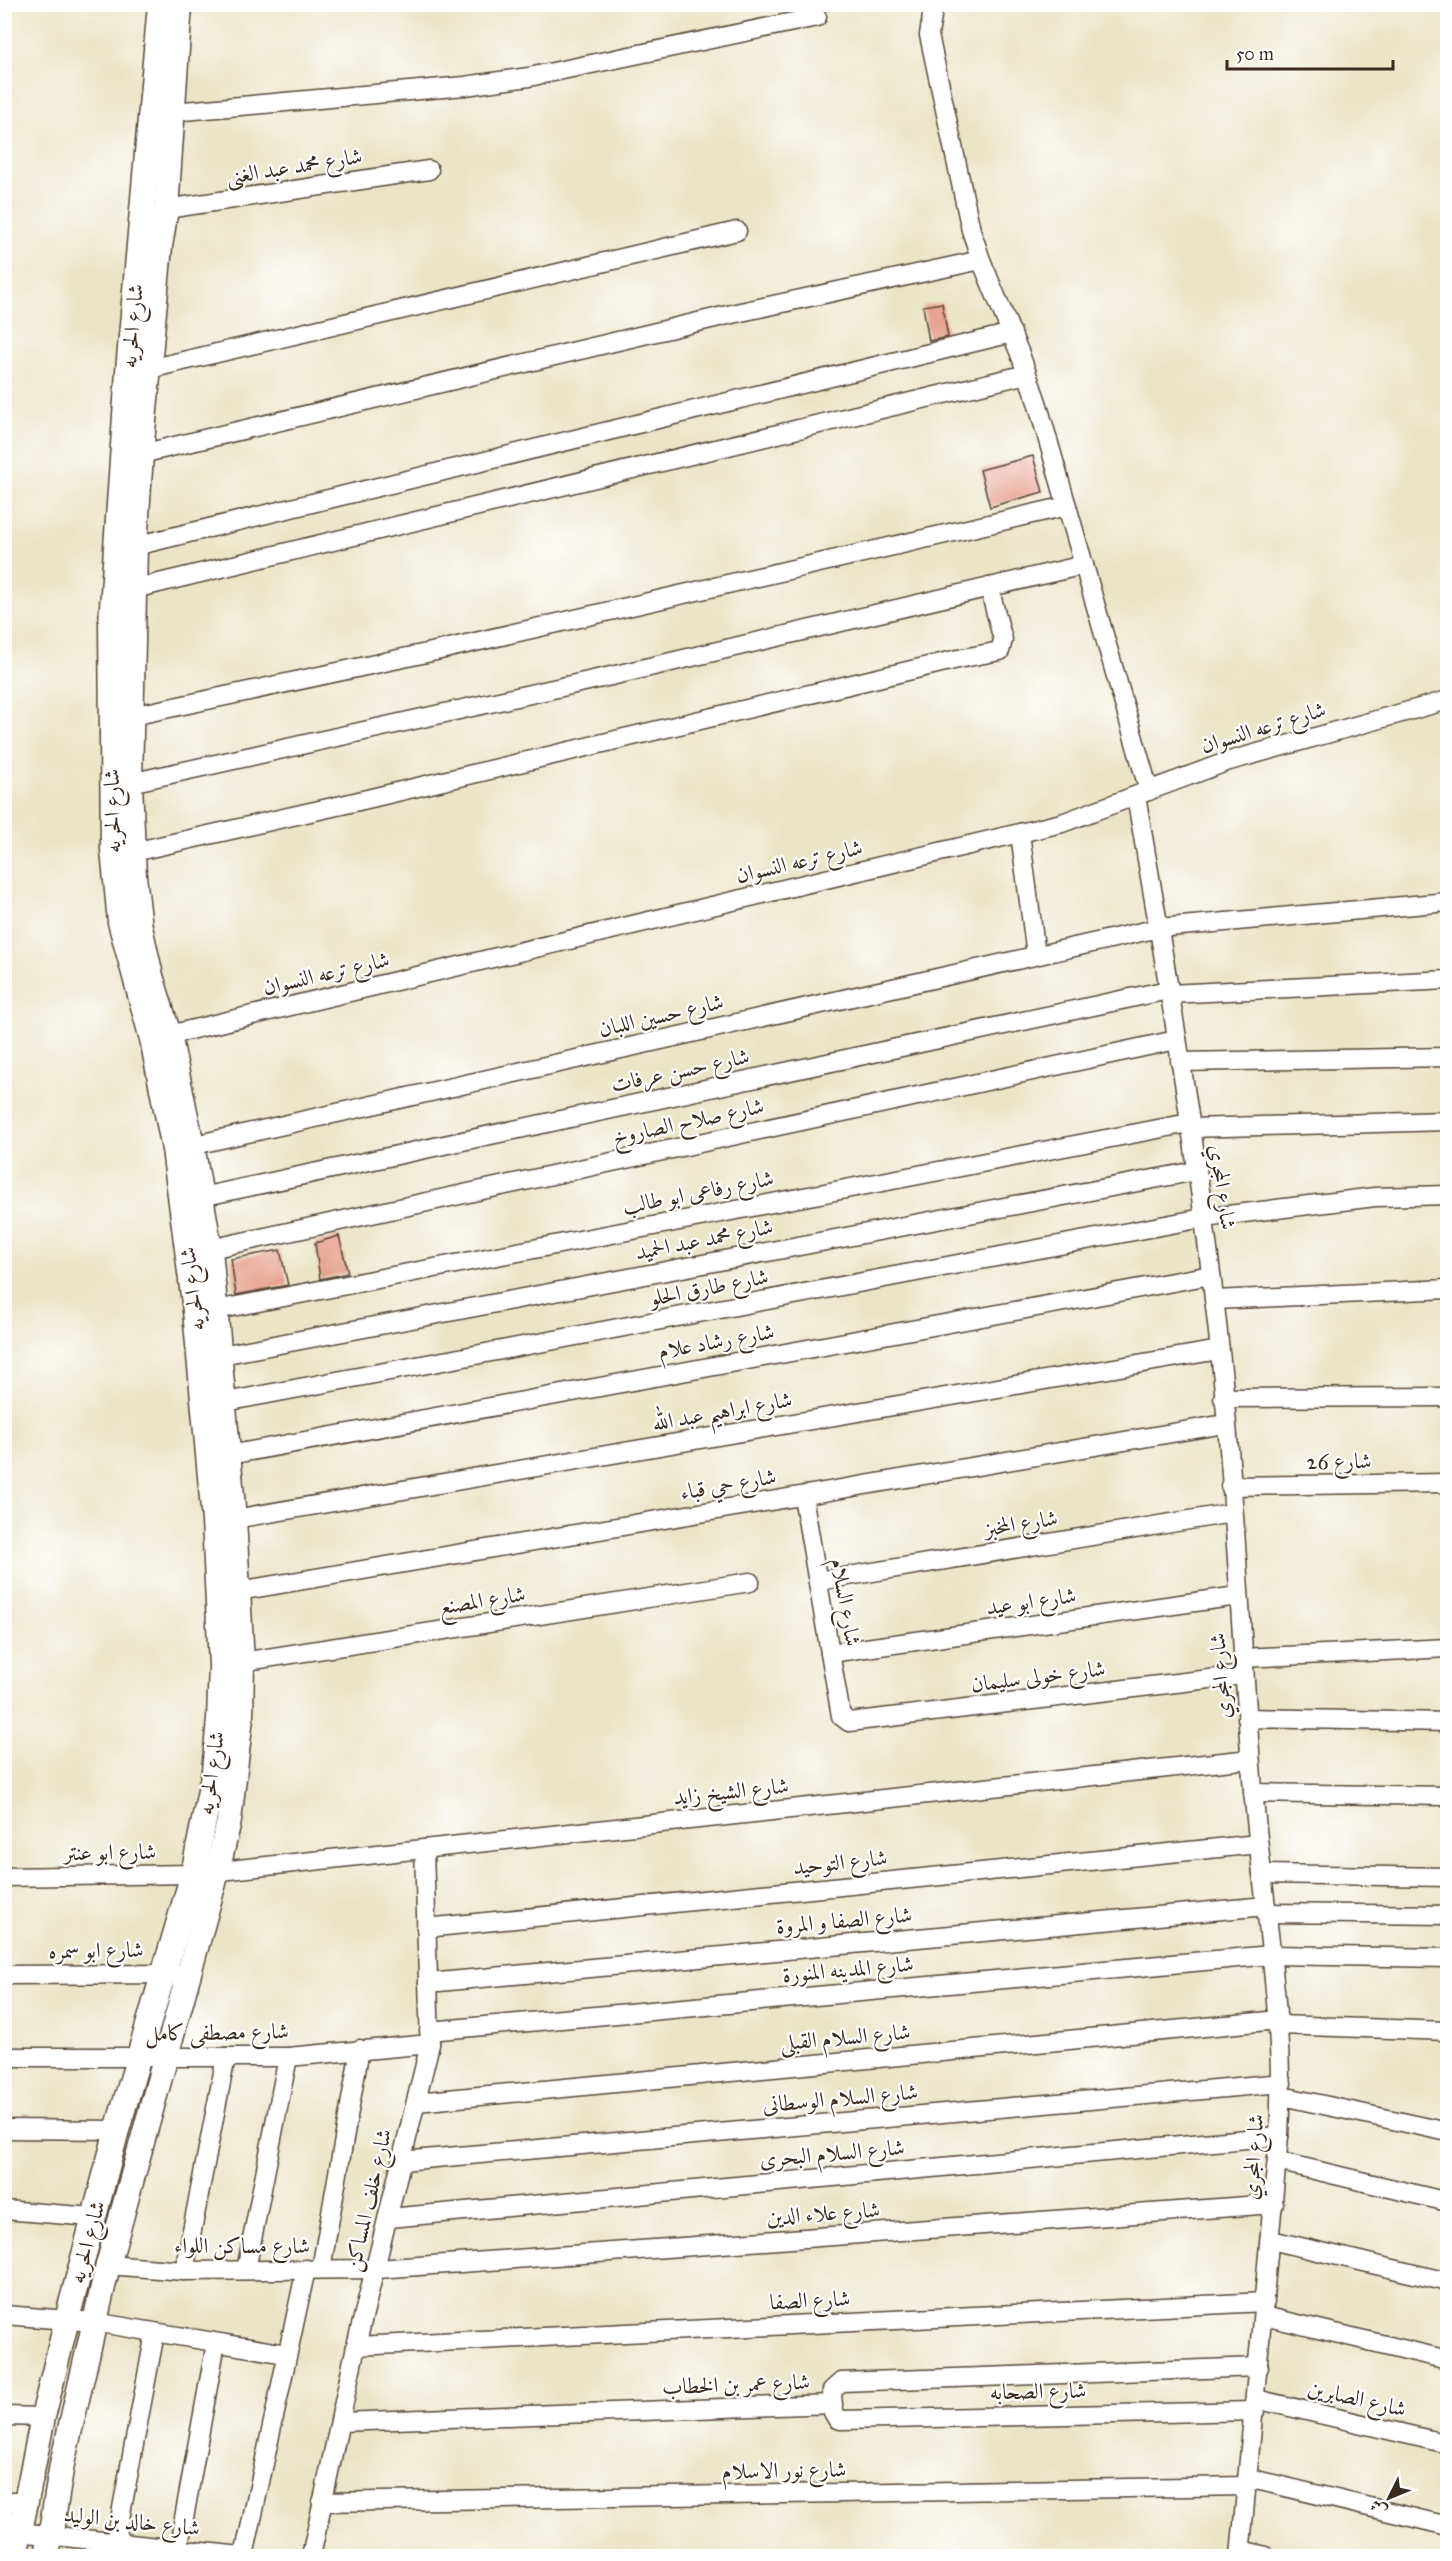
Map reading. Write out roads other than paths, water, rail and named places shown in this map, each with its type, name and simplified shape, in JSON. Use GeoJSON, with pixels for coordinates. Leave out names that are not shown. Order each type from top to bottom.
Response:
{"type":"FeatureCollection","features":[{"type":"Feature","properties":{"kind":"main road","name":"شارع الحريه"},"geometry":{"type":"LineString","coordinates":[[48,2546],[62,2464],[108,2265],[217,1872],[229,1821],[241,1716],[232,1664],[208,1447],[183,1147],[140,927],[133,852],[130,783],[135,546],[149,369],[149,245],[160,4]]}},
{"type":"Feature","properties":{"kind":"main road","name":"شارع الحريه"},"geometry":{"type":"LineString","coordinates":[[160,1037],[135,982],[116,898],[110,768],[111,622],[149,245],[166,209],[180,4]]}},
{"type":"Feature","properties":{"kind":"main road","name":"شارع الحريه"},"geometry":{"type":"LineString","coordinates":[[15,2556],[19,2532],[15,2501],[43,2417],[117,2130],[193,1874],[214,1771],[232,1664],[239,1592],[221,1355],[210,1249],[201,1197],[183,1147]]}},
{"type":"Feature","properties":{"kind":"street","name":"شارع المجري"},"geometry":{"type":"LineString","coordinates":[[934,4],[929,35],[971,230],[1027,374],[1084,565],[1143,794],[1159,928],[1211,1275],[1223,1398],[1250,1759],[1279,2022],[1282,2089],[1256,2405],[1240,2553]]}},
{"type":"Feature","properties":{"kind":"street"},"geometry":{"type":"LineString","coordinates":[[172,112],[442,88],[530,77],[817,17]]}},
{"type":"Feature","properties":{"kind":"street","name":"شارع محمد عبد الغنى"},"geometry":{"type":"LineString","coordinates":[[166,209],[429,170]]}},
{"type":"Feature","properties":{"kind":"street"},"geometry":{"type":"LineString","coordinates":[[149,369],[737,231]]}},
{"type":"Feature","properties":{"kind":"street"},"geometry":{"type":"LineString","coordinates":[[141,454],[724,316],[981,260]]}},
{"type":"Feature","properties":{"kind":"street"},"geometry":{"type":"LineString","coordinates":[[135,546],[1012,333]]}},
{"type":"Feature","properties":{"kind":"street"},"geometry":{"type":"LineString","coordinates":[[134,589],[1027,374]]}},
{"type":"Feature","properties":{"kind":"street"},"geometry":{"type":"LineString","coordinates":[[132,716],[436,651],[1067,506]]}},
{"type":"Feature","properties":{"kind":"street"},"geometry":{"type":"LineString","coordinates":[[130,783],[611,676],[1084,565]]}},
{"type":"Feature","properties":{"kind":"street"},"geometry":{"type":"LineString","coordinates":[[133,852],[1000,651],[1003,640],[988,587]]}},
{"type":"Feature","properties":{"kind":"street","name":"شارع ترعه النسوان"},"geometry":{"type":"LineString","coordinates":[[160,1037],[1062,823],[1226,762],[1448,700]]}},
{"type":"Feature","properties":{"kind":"street"},"geometry":{"type":"LineString","coordinates":[[1020,833],[1036,955]]}},
{"type":"Feature","properties":{"kind":"street","name":"شارع حسين اللبان"},"geometry":{"type":"LineString","coordinates":[[183,1147],[1159,928],[1448,902]]}},
{"type":"Feature","properties":{"kind":"street","name":"شارع حسن عرفات"},"geometry":{"type":"LineString","coordinates":[[201,1197],[1169,992],[1448,980]]}},
{"type":"Feature","properties":{"kind":"street","name":"شارع صلاح الصاروخ"},"geometry":{"type":"LineString","coordinates":[[210,1249],[1176,1040]]}},
{"type":"Feature","properties":{"kind":"street"},"geometry":{"type":"LineString","coordinates":[[1180,1062],[1448,1057]]}},
{"type":"Feature","properties":{"kind":"street","name":"شارع رفاعى ابو طالب"},"geometry":{"type":"LineString","coordinates":[[216,1310],[1189,1125],[1448,1120]]}},
{"type":"Feature","properties":{"kind":"street","name":"شارع محمد عبد الحميد"},"geometry":{"type":"LineString","coordinates":[[221,1355],[1196,1171]]}},
{"type":"Feature","properties":{"kind":"street","name":"شارع طارق الحلو"},"geometry":{"type":"LineString","coordinates":[[225,1402],[1203,1218],[1374,1197],[1448,1195]]}},
{"type":"Feature","properties":{"kind":"street","name":"شارع رشاد علام"},"geometry":{"type":"LineString","coordinates":[[229,1455],[1211,1275]]}},
{"type":"Feature","properties":{"kind":"street"},"geometry":{"type":"LineString","coordinates":[[1214,1300],[1448,1289]]}},
{"type":"Feature","properties":{"kind":"street","name":"شارع ابراهيم عبد الله"},"geometry":{"type":"LineString","coordinates":[[234,1519],[1219,1350]]}},
{"type":"Feature","properties":{"kind":"street"},"geometry":{"type":"LineString","coordinates":[[1223,1398],[1448,1397]]}},
{"type":"Feature","properties":{"kind":"street","name":"شارع حي قباء"},"geometry":{"type":"LineString","coordinates":[[239,1592],[1225,1424]]}},
{"type":"Feature","properties":{"kind":"street","name":"شارع 26"},"geometry":{"type":"LineString","coordinates":[[1230,1486],[1448,1483]]}},
{"type":"Feature","properties":{"kind":"street","name":"شارع السلام"},"geometry":{"type":"LineString","coordinates":[[803,1496],[841,1716]]}},
{"type":"Feature","properties":{"kind":"street","name":"شارع المخبز"},"geometry":{"type":"LineString","coordinates":[[818,1581],[1232,1513]]}},
{"type":"Feature","properties":{"kind":"street","name":"شارع المصنع"},"geometry":{"type":"LineString","coordinates":[[232,1664],[750,1582]]}},
{"type":"Feature","properties":{"kind":"street","name":"شارع ابو عيد"},"geometry":{"type":"LineString","coordinates":[[830,1653],[1238,1596]]}},
{"type":"Feature","properties":{"kind":"street","name":"شارع خولى سليمان"},"geometry":{"type":"LineString","coordinates":[[841,1716],[844,1720],[853,1722],[1243,1666],[1448,1648]]}},
{"type":"Feature","properties":{"kind":"street"},"geometry":{"type":"LineString","coordinates":[[1247,1718],[1448,1722]]}},
{"type":"Feature","properties":{"kind":"street","name":"شارع الشيخ زايد"},"geometry":{"type":"LineString","coordinates":[[217,1872],[1250,1759]]}},
{"type":"Feature","properties":{"kind":"street"},"geometry":{"type":"LineString","coordinates":[[1253,1793],[1448,1796]]}},
{"type":"Feature","properties":{"kind":"street","name":"شارع التوحيد"},"geometry":{"type":"LineString","coordinates":[[426,1928],[1258,1844]]}},
{"type":"Feature","properties":{"kind":"street","name":"شارع خلف المساكن"},"geometry":{"type":"LineString","coordinates":[[311,2556],[356,2346],[377,2269],[430,2037],[423,1849]]}},
{"type":"Feature","properties":{"kind":"street","name":"شارع ابو عنتر"},"geometry":{"type":"LineString","coordinates":[[4,1877],[217,1872]]}},
{"type":"Feature","properties":{"kind":"street"},"geometry":{"type":"LineString","coordinates":[[1262,1874],[1448,1877]]}},
{"type":"Feature","properties":{"kind":"street","name":"شارع الصفا و المروة"},"geometry":{"type":"LineString","coordinates":[[428,1983],[1266,1909],[1448,1915]]}},
{"type":"Feature","properties":{"kind":"street","name":"شارع المدينه المنورة"},"geometry":{"type":"LineString","coordinates":[[430,2037],[1271,1955],[1448,1958]]}},
{"type":"Feature","properties":{"kind":"street","name":"شارع ابو سمره"},"geometry":{"type":"LineString","coordinates":[[4,1975],[188,1974]]}},
{"type":"Feature","properties":{"kind":"street","name":"شارع السلام القبلى"},"geometry":{"type":"LineString","coordinates":[[416,2102],[1279,2022],[1448,2031]]}},
{"type":"Feature","properties":{"kind":"street","name":"شارع مصطفى كامل"},"geometry":{"type":"LineString","coordinates":[[4,2057],[288,2057],[360,2049],[430,2037]]}},
{"type":"Feature","properties":{"kind":"street"},"geometry":{"type":"LineString","coordinates":[[242,2556],[286,2354],[313,2269],[360,2049]]}},
{"type":"Feature","properties":{"kind":"street"},"geometry":{"type":"LineString","coordinates":[[184,2271],[226,2057]]}},
{"type":"Feature","properties":{"kind":"street"},"geometry":{"type":"LineString","coordinates":[[246,2270],[288,2057]]}},
{"type":"Feature","properties":{"kind":"street","name":"شارع السلام الوسطانى"},"geometry":{"type":"LineString","coordinates":[[402,2161],[1282,2089],[1448,2132]]}},
{"type":"Feature","properties":{"kind":"street"},"geometry":{"type":"LineString","coordinates":[[4,2129],[117,2130]]}},
{"type":"Feature","properties":{"kind":"street","name":"شارع السلام البحرى"},"geometry":{"type":"LineString","coordinates":[[389,2218],[1279,2136]]}},
{"type":"Feature","properties":{"kind":"street"},"geometry":{"type":"LineString","coordinates":[[1277,2161],[1448,2202]]}},
{"type":"Feature","properties":{"kind":"street","name":"شارع علاء الدين"},"geometry":{"type":"LineString","coordinates":[[377,2269],[1274,2204]]}},
{"type":"Feature","properties":{"kind":"street"},"geometry":{"type":"LineString","coordinates":[[4,2210],[93,2217]]}},
{"type":"Feature","properties":{"kind":"street"},"geometry":{"type":"LineString","coordinates":[[1270,2240],[1448,2282]]}},
{"type":"Feature","properties":{"kind":"street","name":"شارع مساكن اللواء"},"geometry":{"type":"LineString","coordinates":[[108,2265],[184,2271],[377,2269]]}},
{"type":"Feature","properties":{"kind":"street","name":"شارع الصفا"},"geometry":{"type":"LineString","coordinates":[[356,2346],[1264,2309],[1448,2360]]}},
{"type":"Feature","properties":{"kind":"street"},"geometry":{"type":"LineString","coordinates":[[4,2315],[94,2322],[286,2354]]}},
{"type":"Feature","properties":{"kind":"street"},"geometry":{"type":"LineString","coordinates":[[114,2549],[155,2333]]}},
{"type":"Feature","properties":{"kind":"street"},"geometry":{"type":"LineString","coordinates":[[178,2553],[216,2343]]}},
{"type":"Feature","properties":{"kind":"street","name":"شارع عمر بن الخطاب"},"geometry":{"type":"LineString","coordinates":[[340,2422],[832,2404],[832,2390],[841,2382],[1259,2367]]}},
{"type":"Feature","properties":{"kind":"street","name":"شارع الصحابه"},"geometry":{"type":"LineString","coordinates":[[832,2404],[834,2416],[841,2420],[1256,2405]]}},
{"type":"Feature","properties":{"kind":"street","name":"شارع الصابرين"},"geometry":{"type":"LineString","coordinates":[[1256,2405],[1448,2444]]}},
{"type":"Feature","properties":{"kind":"street"},"geometry":{"type":"LineString","coordinates":[[4,2416],[43,2417]]}},
{"type":"Feature","properties":{"kind":"street","name":"شارع نور الاسلام"},"geometry":{"type":"LineString","coordinates":[[322,2502],[1248,2482],[1448,2526]]}},
{"type":"Feature","properties":{"kind":"street","name":"شارع خالد بن الوليد"},"geometry":{"type":"LineString","coordinates":[[19,2532],[48,2546],[242,2556]]}},
{"type":"Feature","properties":{"kind":"street"},"geometry":{"type":"LineString","coordinates":[[1240,2553],[1266,2556]]}}]}
